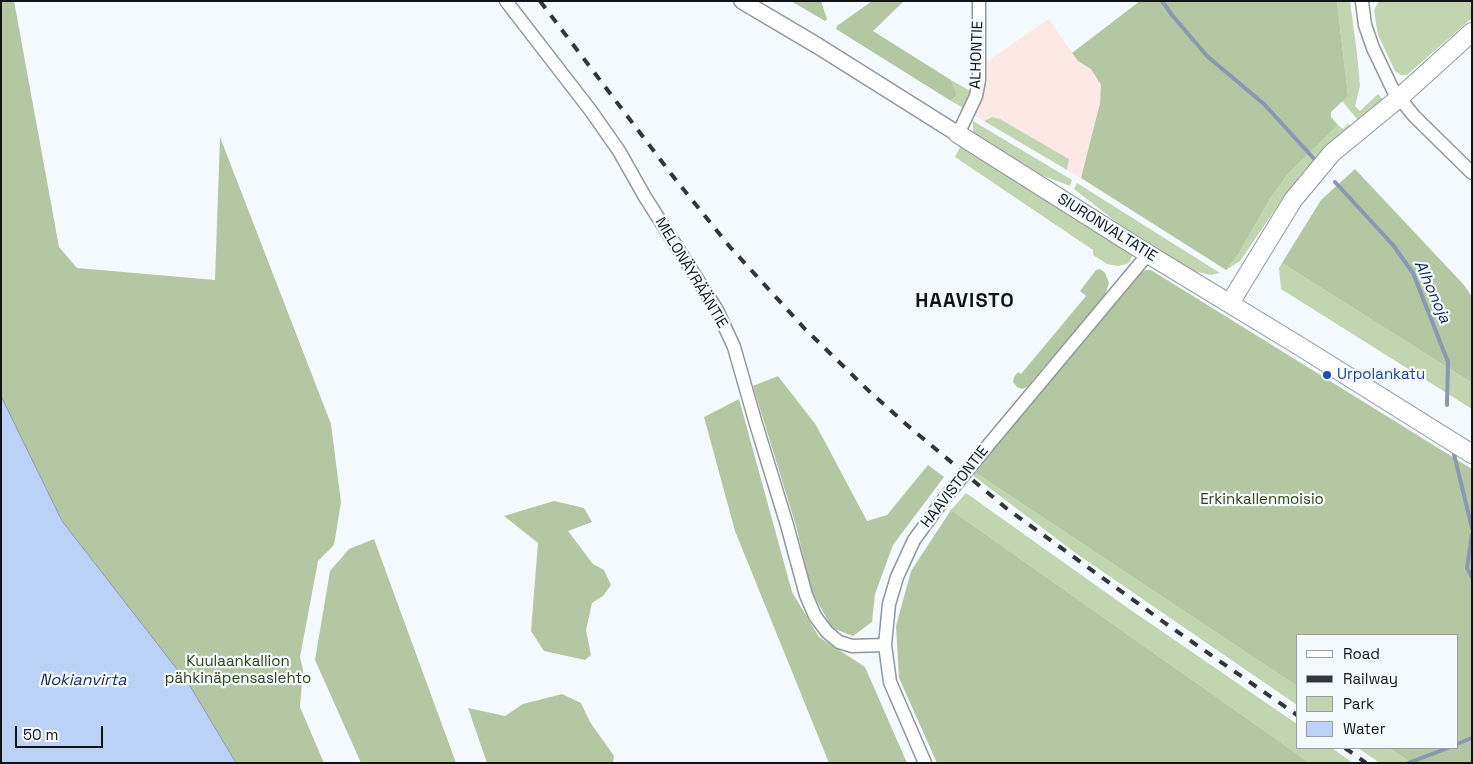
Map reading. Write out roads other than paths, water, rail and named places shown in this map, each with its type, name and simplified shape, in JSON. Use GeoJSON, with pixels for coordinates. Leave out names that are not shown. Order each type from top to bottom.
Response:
{"type":"FeatureCollection","features":[{"type":"Feature","properties":{"kind":"main road"},"geometry":{"type":"LineString","coordinates":[[1230,303],[1293,200],[1332,154],[1399,98],[1472,32]]}},
{"type":"Feature","properties":{"kind":"main road","name":"SIURONVALTATIE"},"geometry":{"type":"LineString","coordinates":[[958,134],[1472,454]]}},
{"type":"Feature","properties":{"kind":"street","name":"MELONÄYRÄÄNTIE"},"geometry":{"type":"LineString","coordinates":[[506,1],[591,111],[619,151],[644,197],[717,310],[734,347],[806,595],[815,616],[827,632],[839,642],[852,646],[885,644]]}},
{"type":"Feature","properties":{"kind":"street","name":"SIURONVALTATIE"},"geometry":{"type":"LineString","coordinates":[[742,1],[818,46],[958,134]]}},
{"type":"Feature","properties":{"kind":"street","name":"ALHONTIE"},"geometry":{"type":"LineString","coordinates":[[958,134],[976,96],[979,80],[979,1]]}},
{"type":"Feature","properties":{"kind":"street"},"geometry":{"type":"LineString","coordinates":[[1362,2],[1365,25],[1372,48],[1382,71],[1399,98],[1414,116],[1472,173]]}},
{"type":"Feature","properties":{"kind":"street","name":"HAAVISTONTIE"},"geometry":{"type":"LineString","coordinates":[[926,763],[890,682],[885,644],[889,604],[897,577],[914,540],[944,499],[1148,254]]}},
{"type":"Feature","properties":{"kind":"water","name":"Nokianvirta"},"geometry":{"type":"Polygon","coordinates":[[[1,396],[62,521],[190,686],[236,763],[1,763],[1,396]]]}},
{"type":"Feature","properties":{"kind":"waterway","name":"Alhonoja"},"geometry":{"type":"LineString","coordinates":[[1162,1],[1207,56],[1264,104],[1317,162]]}},
{"type":"Feature","properties":{"kind":"waterway","name":"Alhonoja"},"geometry":{"type":"LineString","coordinates":[[1335,182],[1393,245],[1413,273],[1448,362],[1447,405]]}},
{"type":"Feature","properties":{"kind":"waterway","name":"Alhonoja"},"geometry":{"type":"LineString","coordinates":[[1454,454],[1472,528]]}},
{"type":"Feature","properties":{"kind":"waterway","name":"Alhonoja"},"geometry":{"type":"LineString","coordinates":[[1472,534],[1467,568],[1472,577]]}},
{"type":"Feature","properties":{"kind":"waterway","name":"Alhonoja"},"geometry":{"type":"LineString","coordinates":[[1458,744],[1472,738]]}},
{"type":"Feature","properties":{"kind":"waterway","name":"Alhonoja"},"geometry":{"type":"LineString","coordinates":[[1408,763],[1445,749]]}},
{"type":"Feature","properties":{"kind":"railway"},"geometry":{"type":"LineString","coordinates":[[540,1],[672,175],[730,247],[805,329],[871,393],[1006,508],[1165,623],[1296,714]]}},
{"type":"Feature","properties":{"kind":"railway"},"geometry":{"type":"LineString","coordinates":[[1346,749],[1366,763]]}},
{"type":"Feature","properties":{"kind":"place","name":"Urpolankatu"},"geometry":{"type":"Point","coordinates":[1327,375]}},
{"type":"Feature","properties":{"kind":"district","name":"HAAVISTO"},"geometry":{"type":"Point","coordinates":[965,302]}},
{"type":"Feature","properties":{"kind":"park label","name":"Erkinkallenmoisio"},"geometry":{"type":"Point","coordinates":[1262,500]}},
{"type":"Feature","properties":{"kind":"park label","name":"Kuulaankallion pähkinäpensaslehto"},"geometry":{"type":"Point","coordinates":[238,670]}}]}
